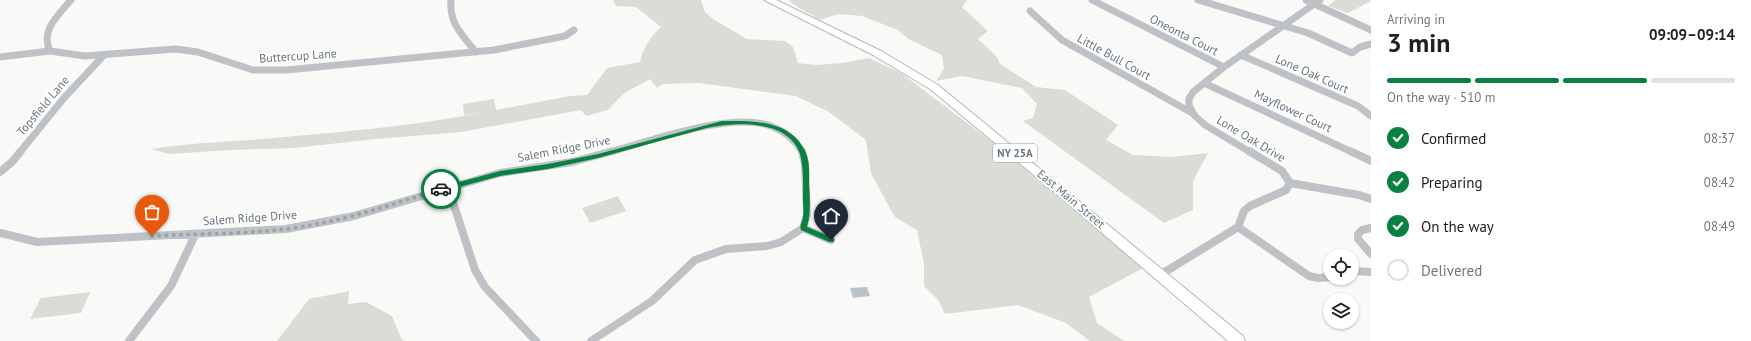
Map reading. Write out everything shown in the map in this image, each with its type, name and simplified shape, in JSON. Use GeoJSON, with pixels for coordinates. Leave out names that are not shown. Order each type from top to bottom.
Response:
{"type":"FeatureCollection","features":[{"type":"Feature","properties":{"kind":"main road","name":"East Main Street"},"geometry":{"type":"LineString","coordinates":[[769,0],[877,53],[908,70],[934,87],[1160,274],[1238,341]]}},
{"type":"Feature","properties":{"kind":"street"},"geometry":{"type":"LineString","coordinates":[[50,51],[46,42],[47,34],[51,26],[71,0]]}},
{"type":"Feature","properties":{"kind":"street"},"geometry":{"type":"LineString","coordinates":[[451,0],[450,15],[452,22],[476,52]]}},
{"type":"Feature","properties":{"kind":"street","name":"Oneonta Court"},"geometry":{"type":"LineString","coordinates":[[1092,0],[1224,67]]}},
{"type":"Feature","properties":{"kind":"street"},"geometry":{"type":"LineString","coordinates":[[1198,0],[1308,32],[1352,53],[1360,46],[1371,44]]}},
{"type":"Feature","properties":{"kind":"street"},"geometry":{"type":"LineString","coordinates":[[1306,0],[1318,2],[1371,30]]}},
{"type":"Feature","properties":{"kind":"street"},"geometry":{"type":"LineString","coordinates":[[1194,115],[1189,106],[1189,99],[1193,92],[1224,67],[1318,2]]}},
{"type":"Feature","properties":{"kind":"street","name":"Little Bull Court"},"geometry":{"type":"LineString","coordinates":[[1030,11],[1062,40],[1194,115]]}},
{"type":"Feature","properties":{"kind":"street","name":"Buttercup Lane"},"geometry":{"type":"LineString","coordinates":[[0,57],[50,51],[86,56],[159,50],[189,50],[240,67],[267,70],[476,52],[565,36],[574,30]]}},
{"type":"Feature","properties":{"kind":"street","name":"Topsfield Lane"},"geometry":{"type":"LineString","coordinates":[[0,172],[12,162],[64,98],[104,55]]}},
{"type":"Feature","properties":{"kind":"street","name":"Lone Oak Court"},"geometry":{"type":"LineString","coordinates":[[1241,55],[1358,106],[1371,116]]}},
{"type":"Feature","properties":{"kind":"street","name":"Mayflower Court"},"geometry":{"type":"LineString","coordinates":[[1204,83],[1371,161]]}},
{"type":"Feature","properties":{"kind":"street","name":"Lone Oak Drive"},"geometry":{"type":"LineString","coordinates":[[1194,115],[1217,134],[1276,167],[1287,177],[1290,183]]}},
{"type":"Feature","properties":{"kind":"street","name":"Salem Ridge Drive"},"geometry":{"type":"LineString","coordinates":[[0,233],[37,242],[195,235],[286,229],[321,224],[354,216],[448,187],[500,173],[548,167],[598,156],[722,123],[756,123],[772,126],[787,134],[796,142],[803,153],[805,164],[807,216],[803,228]]}},
{"type":"Feature","properties":{"kind":"street"},"geometry":{"type":"LineString","coordinates":[[1160,274],[1238,227],[1244,211],[1250,206],[1286,190],[1290,183],[1359,195],[1371,199]]}},
{"type":"Feature","properties":{"kind":"street"},"geometry":{"type":"LineString","coordinates":[[448,187],[475,270],[485,287],[536,341]]}},
{"type":"Feature","properties":{"kind":"street"},"geometry":{"type":"LineString","coordinates":[[1238,227],[1309,276],[1323,278]]}},
{"type":"Feature","properties":{"kind":"street"},"geometry":{"type":"LineString","coordinates":[[591,341],[652,302],[695,260],[726,249],[767,246],[780,242],[803,228],[831,240]]}},
{"type":"Feature","properties":{"kind":"street"},"geometry":{"type":"LineString","coordinates":[[1371,228],[1362,230],[1358,234],[1358,239],[1371,254]]}},
{"type":"Feature","properties":{"kind":"street"},"geometry":{"type":"LineString","coordinates":[[129,341],[171,286],[195,235]]}},
{"type":"Feature","properties":{"kind":"street"},"geometry":{"type":"LineString","coordinates":[[1359,272],[1371,272]]}},
{"type":"Feature","properties":{"kind":"shaded area"},"geometry":{"type":"Polygon","coordinates":[[[613,0],[701,0],[705,12],[713,19],[747,39],[785,41],[793,47],[798,63],[816,65],[842,63],[869,58],[901,73],[995,144],[1143,268],[1089,297],[1097,323],[1124,341],[1090,341],[1066,323],[1018,305],[945,314],[939,301],[924,286],[924,264],[917,230],[895,217],[871,173],[866,140],[829,112],[796,96],[699,83],[663,84],[657,88],[650,79],[623,94],[608,110],[586,116],[581,110],[461,132],[294,148],[169,154],[151,149],[399,126],[480,113],[464,115],[463,104],[494,99],[496,110],[570,96],[587,95],[607,68],[640,62],[648,43],[661,27],[636,7],[616,6],[613,0]]]}},
{"type":"Feature","properties":{"kind":"shaded area"},"geometry":{"type":"Polygon","coordinates":[[[789,0],[967,0],[962,7],[988,31],[978,39],[997,57],[1000,64],[1036,87],[1065,90],[1118,125],[1106,140],[1133,155],[1173,157],[1208,153],[1193,181],[1193,210],[1164,223],[1023,121],[1033,118],[1037,104],[1022,88],[962,76],[936,81],[944,69],[942,55],[910,40],[898,30],[862,16],[838,14],[820,20],[794,5],[789,0]]]}},
{"type":"Feature","properties":{"kind":"shaded area"},"geometry":{"type":"Polygon","coordinates":[[[1335,0],[1371,1],[1348,13],[1328,6],[1335,0]]]}},
{"type":"Feature","properties":{"kind":"shaded area"},"geometry":{"type":"Polygon","coordinates":[[[618,196],[626,211],[590,223],[582,208],[618,196]]]}},
{"type":"Feature","properties":{"kind":"shaded area"},"geometry":{"type":"Polygon","coordinates":[[[867,287],[870,296],[853,298],[850,288],[867,287]]]}},
{"type":"Feature","properties":{"kind":"shaded area"},"geometry":{"type":"Polygon","coordinates":[[[349,291],[348,304],[366,302],[392,316],[401,338],[404,341],[277,341],[309,299],[349,291]]]}},
{"type":"Feature","properties":{"kind":"shaded area"},"geometry":{"type":"Polygon","coordinates":[[[90,292],[81,313],[30,319],[41,298],[90,292]]]}},
{"type":"Feature","properties":{"kind":"way so far"},"geometry":{"type":"LineString","coordinates":[[152,236],[195,235],[286,229],[321,224],[354,216],[441,189]]}},
{"type":"Feature","properties":{"kind":"route"},"geometry":{"type":"LineString","coordinates":[[441,189],[500,173],[548,167],[598,156],[707,126],[722,123],[756,123],[772,126],[787,134],[796,142],[803,153],[805,164],[807,216],[803,228],[831,240]]}}]}
